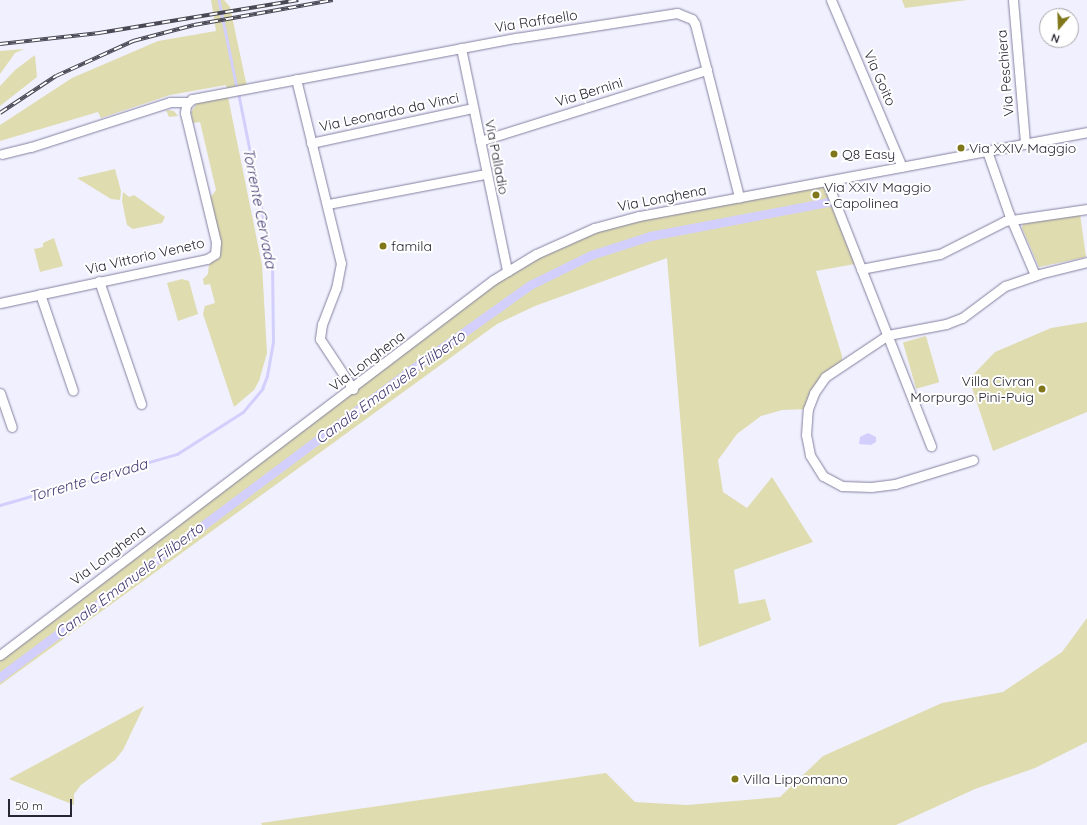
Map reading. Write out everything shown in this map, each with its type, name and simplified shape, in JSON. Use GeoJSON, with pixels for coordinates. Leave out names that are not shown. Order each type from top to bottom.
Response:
{"type":"FeatureCollection","features":[{"type":"Feature","properties":{"kind":"street","name":"Via Goito"},"geometry":{"type":"LineString","coordinates":[[831,0],[902,167]]}},
{"type":"Feature","properties":{"kind":"street","name":"Via Peschiera"},"geometry":{"type":"LineString","coordinates":[[1013,0],[1025,144]]}},
{"type":"Feature","properties":{"kind":"street","name":"Via Raffaello"},"geometry":{"type":"LineString","coordinates":[[2,154],[31,147],[170,102],[188,102],[198,97],[247,87],[461,48],[677,13],[692,19],[695,24],[739,197]]}},
{"type":"Feature","properties":{"kind":"street","name":"Via Palladio"},"geometry":{"type":"LineString","coordinates":[[461,48],[485,174],[507,271]]}},
{"type":"Feature","properties":{"kind":"street","name":"Via Bernini"},"geometry":{"type":"LineString","coordinates":[[480,142],[707,70]]}},
{"type":"Feature","properties":{"kind":"street"},"geometry":{"type":"LineString","coordinates":[[296,79],[311,143],[328,204],[341,263],[336,288],[322,324],[320,339],[353,389]]}},
{"type":"Feature","properties":{"kind":"street","name":"Via Vittorio Veneto"},"geometry":{"type":"LineString","coordinates":[[0,303],[207,259],[216,251],[216,242],[185,113],[188,102]]}},
{"type":"Feature","properties":{"kind":"street","name":"Via Leonardo da Vinci"},"geometry":{"type":"LineString","coordinates":[[311,143],[473,108]]}},
{"type":"Feature","properties":{"kind":"street","name":"Via Longhena"},"geometry":{"type":"LineString","coordinates":[[0,654],[353,389],[507,271],[562,241],[611,222],[1087,132]]}},
{"type":"Feature","properties":{"kind":"street"},"geometry":{"type":"LineString","coordinates":[[987,151],[1012,220],[1035,275]]}},
{"type":"Feature","properties":{"kind":"street"},"geometry":{"type":"LineString","coordinates":[[328,204],[485,174]]}},
{"type":"Feature","properties":{"kind":"street"},"geometry":{"type":"LineString","coordinates":[[827,182],[932,446]]}},
{"type":"Feature","properties":{"kind":"street"},"geometry":{"type":"LineString","coordinates":[[861,270],[940,254],[984,230],[1012,220],[1087,209]]}},
{"type":"Feature","properties":{"kind":"street"},"geometry":{"type":"LineString","coordinates":[[973,460],[895,484],[871,487],[842,486],[832,482],[817,467],[810,455],[806,435],[808,409],[814,393],[825,377],[888,336],[946,324],[962,318],[997,290],[1035,275],[1087,262]]}},
{"type":"Feature","properties":{"kind":"street"},"geometry":{"type":"LineString","coordinates":[[99,282],[141,404]]}},
{"type":"Feature","properties":{"kind":"street"},"geometry":{"type":"LineString","coordinates":[[40,294],[73,391]]}},
{"type":"Feature","properties":{"kind":"street"},"geometry":{"type":"LineString","coordinates":[[0,393],[12,427]]}},
{"type":"Feature","properties":{"kind":"street","name":"Via Longhena"},"geometry":{"type":"LineString","coordinates":[[0,649],[17,640]]}},
{"type":"Feature","properties":{"kind":"shaded area"},"geometry":{"type":"Polygon","coordinates":[[[211,0],[224,0],[230,7],[247,87],[227,91],[226,85],[170,95],[101,118],[98,112],[0,141],[0,125],[72,78],[158,41],[216,31],[211,0]]]}},
{"type":"Feature","properties":{"kind":"shaded area"},"geometry":{"type":"Polygon","coordinates":[[[902,0],[967,0],[905,8],[902,0]]]}},
{"type":"Feature","properties":{"kind":"shaded area"},"geometry":{"type":"Polygon","coordinates":[[[24,49],[15,53],[0,74],[0,51],[24,49]]]}},
{"type":"Feature","properties":{"kind":"shaded area"},"geometry":{"type":"Polygon","coordinates":[[[35,55],[37,77],[0,106],[0,86],[15,70],[35,55]]]}},
{"type":"Feature","properties":{"kind":"shaded area"},"geometry":{"type":"Polygon","coordinates":[[[228,97],[262,265],[267,353],[259,381],[254,390],[234,407],[203,314],[205,306],[215,303],[210,284],[204,285],[203,279],[208,274],[209,264],[219,255],[221,245],[210,198],[216,190],[200,122],[193,123],[191,112],[198,102],[228,97]]]}},
{"type":"Feature","properties":{"kind":"shaded area"},"geometry":{"type":"Polygon","coordinates":[[[166,110],[174,111],[178,116],[169,117],[166,110]]]}},
{"type":"Feature","properties":{"kind":"shaded area"},"geometry":{"type":"Polygon","coordinates":[[[115,169],[121,191],[120,200],[111,199],[77,178],[115,169]]]}},
{"type":"Feature","properties":{"kind":"shaded area"},"geometry":{"type":"Polygon","coordinates":[[[827,182],[834,198],[831,205],[855,264],[816,271],[842,356],[842,365],[825,377],[808,409],[782,410],[761,416],[737,434],[718,460],[723,492],[747,508],[772,477],[813,542],[734,570],[739,604],[765,599],[771,620],[699,647],[667,258],[535,306],[497,324],[0,685],[0,660],[493,280],[594,228],[827,182]]]}},
{"type":"Feature","properties":{"kind":"shaded area"},"geometry":{"type":"Polygon","coordinates":[[[123,192],[129,197],[134,195],[165,217],[162,223],[133,229],[127,225],[122,201],[123,192]]]}},
{"type":"Feature","properties":{"kind":"shaded area"},"geometry":{"type":"Polygon","coordinates":[[[1080,214],[1086,257],[1039,267],[1022,228],[1023,224],[1080,214]]]}},
{"type":"Feature","properties":{"kind":"shaded area"},"geometry":{"type":"Polygon","coordinates":[[[54,238],[63,266],[40,272],[34,249],[43,247],[43,243],[54,238]]]}},
{"type":"Feature","properties":{"kind":"shaded area"},"geometry":{"type":"Polygon","coordinates":[[[182,279],[189,281],[198,314],[178,321],[167,283],[182,279]]]}},
{"type":"Feature","properties":{"kind":"shaded area"},"geometry":{"type":"Polygon","coordinates":[[[1087,322],[1087,412],[993,451],[969,379],[995,352],[1051,328],[1087,322]]]}},
{"type":"Feature","properties":{"kind":"shaded area"},"geometry":{"type":"Polygon","coordinates":[[[926,336],[939,382],[916,389],[903,343],[926,336]]]}},
{"type":"Feature","properties":{"kind":"shaded area"},"geometry":{"type":"Polygon","coordinates":[[[1087,618],[1087,742],[1035,768],[975,789],[896,825],[262,825],[261,823],[606,773],[635,802],[687,805],[780,797],[823,756],[942,703],[1003,692],[1062,652],[1087,618]]]}},
{"type":"Feature","properties":{"kind":"shaded area"},"geometry":{"type":"Polygon","coordinates":[[[144,706],[123,750],[115,760],[81,785],[74,794],[74,805],[9,779],[144,706]]]}},
{"type":"Feature","properties":{"kind":"water"},"geometry":{"type":"Polygon","coordinates":[[[868,433],[876,437],[876,442],[871,445],[859,444],[860,437],[868,433]]]}},
{"type":"Feature","properties":{"kind":"waterway","name":"Torrente Cervada"},"geometry":{"type":"LineString","coordinates":[[219,0],[237,88]]}},
{"type":"Feature","properties":{"kind":"waterway","name":"Torrente Cervada"},"geometry":{"type":"LineString","coordinates":[[0,505],[177,454],[243,412],[262,389],[267,376],[273,343],[272,263],[238,93]]}},
{"type":"Feature","properties":{"kind":"waterway","name":"Canale Emanuele Filiberto"},"geometry":{"type":"LineString","coordinates":[[0,677],[408,372],[530,285],[591,255],[650,236],[829,202]]}},
{"type":"Feature","properties":{"kind":"railway"},"geometry":{"type":"LineString","coordinates":[[0,44],[99,33],[298,0]]}},
{"type":"Feature","properties":{"kind":"railway"},"geometry":{"type":"LineString","coordinates":[[0,113],[56,76],[133,41],[194,25],[333,0]]}},
{"type":"Feature","properties":{"kind":"place","name":"Via XXIV Maggio"},"geometry":{"type":"Point","coordinates":[961,148]}},
{"type":"Feature","properties":{"kind":"place","name":"Q8 Easy"},"geometry":{"type":"Point","coordinates":[834,154]}},
{"type":"Feature","properties":{"kind":"place","name":"Via XXIV Maggio - Capolinea"},"geometry":{"type":"Point","coordinates":[816,195]}},
{"type":"Feature","properties":{"kind":"place","name":"famila"},"geometry":{"type":"Point","coordinates":[383,246]}},
{"type":"Feature","properties":{"kind":"place","name":"Villa Civran Morpurgo Pini-Puig"},"geometry":{"type":"Point","coordinates":[1042,389]}},
{"type":"Feature","properties":{"kind":"place","name":"Villa Lippomano"},"geometry":{"type":"Point","coordinates":[735,779]}}]}
